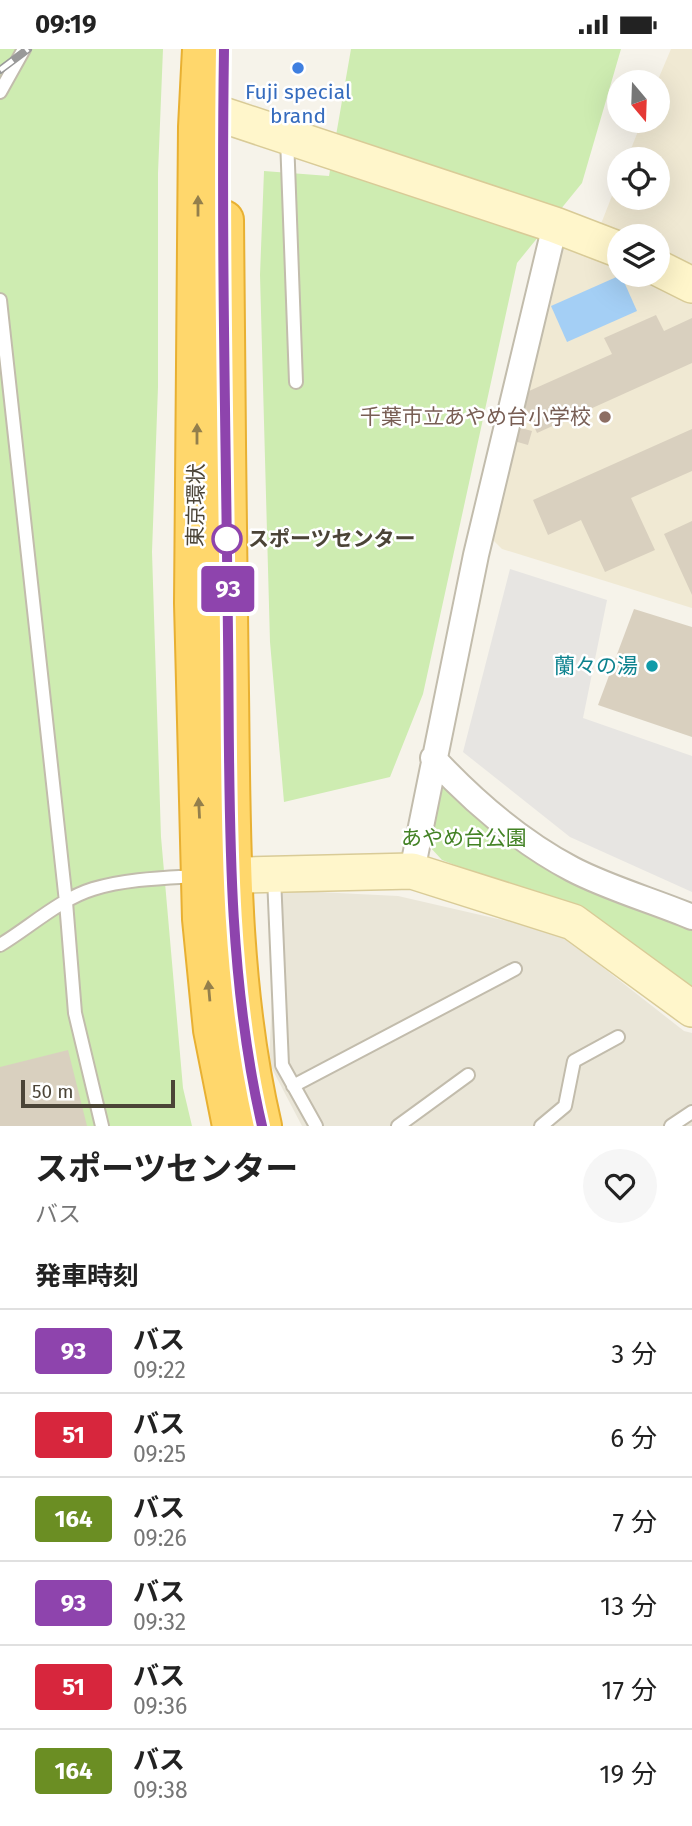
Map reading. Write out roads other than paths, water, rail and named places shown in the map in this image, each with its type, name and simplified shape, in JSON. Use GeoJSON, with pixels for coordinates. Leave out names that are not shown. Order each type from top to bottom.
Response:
{"type":"FeatureCollection","features":[{"type":"Feature","properties":{"kind":"highway","name":"東京環状"},"geometry":{"type":"LineString","coordinates":[[202,49],[198,127],[194,603],[217,876],[262,1126]]}},
{"type":"Feature","properties":{"kind":"highway","name":"東京環状"},"geometry":{"type":"LineString","coordinates":[[224,49],[217,876],[202,919],[213,1030],[232,1126]]}},
{"type":"Feature","properties":{"kind":"street"},"geometry":{"type":"LineString","coordinates":[[223,115],[555,225],[607,245]]}},
{"type":"Feature","properties":{"kind":"street"},"geometry":{"type":"LineString","coordinates":[[412,871],[476,555],[555,225]]}},
{"type":"Feature","properties":{"kind":"street"},"geometry":{"type":"LineString","coordinates":[[670,274],[692,285]]}},
{"type":"Feature","properties":{"kind":"street"},"geometry":{"type":"LineString","coordinates":[[433,758],[459,786],[525,841],[574,870],[692,917]]}},
{"type":"Feature","properties":{"kind":"street"},"geometry":{"type":"LineString","coordinates":[[217,876],[412,871],[573,922],[692,1009]]}},
{"type":"Feature","properties":{"kind":"lane"},"geometry":{"type":"LineString","coordinates":[[0,92],[24,49]]}},
{"type":"Feature","properties":{"kind":"lane"},"geometry":{"type":"LineString","coordinates":[[287,138],[296,382]]}},
{"type":"Feature","properties":{"kind":"lane"},"geometry":{"type":"LineString","coordinates":[[0,300],[66,902],[75,1013],[102,1126]]}},
{"type":"Feature","properties":{"kind":"lane"},"geometry":{"type":"LineString","coordinates":[[273,874],[282,1065],[316,1126]]}},
{"type":"Feature","properties":{"kind":"lane"},"geometry":{"type":"LineString","coordinates":[[0,945],[66,902],[93,889],[149,879],[217,876]]}},
{"type":"Feature","properties":{"kind":"lane"},"geometry":{"type":"LineString","coordinates":[[293,1086],[515,969]]}},
{"type":"Feature","properties":{"kind":"lane"},"geometry":{"type":"LineString","coordinates":[[541,1126],[565,1106],[574,1061],[618,1037]]}},
{"type":"Feature","properties":{"kind":"lane"},"geometry":{"type":"LineString","coordinates":[[398,1126],[468,1075]]}},
{"type":"Feature","properties":{"kind":"lane"},"geometry":{"type":"LineString","coordinates":[[671,1126],[692,1112]]}},
{"type":"Feature","properties":{"kind":"water"},"geometry":{"type":"Polygon","coordinates":[[[607,281],[607,287],[626,287],[637,311],[567,342],[551,306],[607,281]]]}},
{"type":"Feature","properties":{"kind":"railway"},"geometry":{"type":"LineString","coordinates":[[0,70],[28,49]]}},
{"type":"Feature","properties":{"kind":"place","name":"Fuji special brand"},"geometry":{"type":"Point","coordinates":[298,68]}},
{"type":"Feature","properties":{"kind":"place","name":"千葉市立あやめ台小学校"},"geometry":{"type":"Point","coordinates":[605,417]}},
{"type":"Feature","properties":{"kind":"place","name":"スポーツセンター"},"geometry":{"type":"Point","coordinates":[227,539]}},
{"type":"Feature","properties":{"kind":"place","name":"蘭々の湯"},"geometry":{"type":"Point","coordinates":[652,666]}},
{"type":"Feature","properties":{"kind":"park label","name":"あやめ台公園"},"geometry":{"type":"Point","coordinates":[464,838]}}]}
